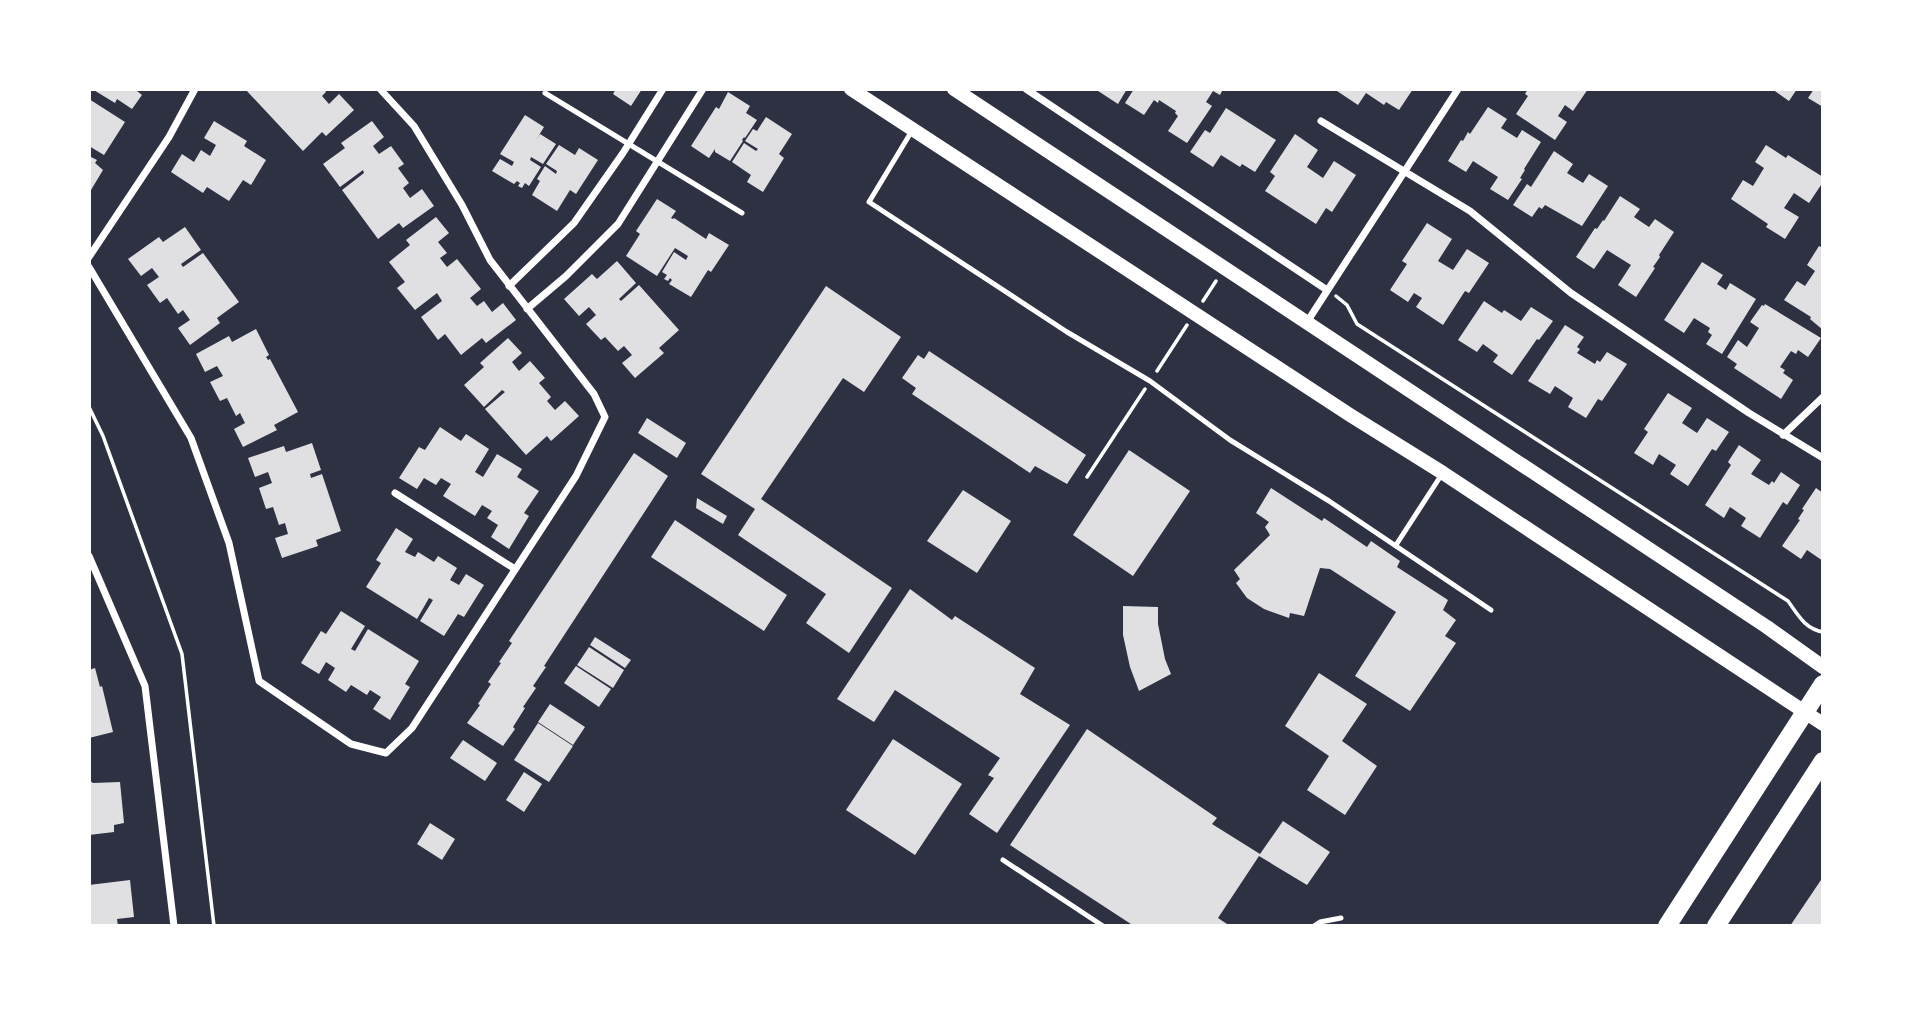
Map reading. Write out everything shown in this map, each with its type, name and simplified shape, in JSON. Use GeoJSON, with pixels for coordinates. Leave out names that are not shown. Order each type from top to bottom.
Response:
{"type":"FeatureCollection","features":[{"type":"Feature","properties":{"kind":"main road"},"geometry":{"type":"LineString","coordinates":[[851,89],[1443,473],[1823,724]]}},
{"type":"Feature","properties":{"kind":"main road"},"geometry":{"type":"LineString","coordinates":[[954,89],[1823,667]]}},
{"type":"Feature","properties":{"kind":"main road"},"geometry":{"type":"LineString","coordinates":[[1667,926],[1823,684]]}},
{"type":"Feature","properties":{"kind":"main road"},"geometry":{"type":"LineString","coordinates":[[1716,926],[1823,761]]}},
{"type":"Feature","properties":{"kind":"street"},"geometry":{"type":"LineString","coordinates":[[89,257],[169,137],[195,89]]}},
{"type":"Feature","properties":{"kind":"street"},"geometry":{"type":"LineString","coordinates":[[89,267],[191,438],[229,543],[259,681],[351,744],[386,753],[412,728],[576,476],[606,417],[594,394],[490,260],[462,205],[414,126],[380,89]]}},
{"type":"Feature","properties":{"kind":"street"},"geometry":{"type":"LineString","coordinates":[[509,286],[574,223],[663,89]]}},
{"type":"Feature","properties":{"kind":"street"},"geometry":{"type":"LineString","coordinates":[[527,309],[566,276],[618,224],[703,89]]}},
{"type":"Feature","properties":{"kind":"street"},"geometry":{"type":"LineString","coordinates":[[1026,89],[1327,290]]}},
{"type":"Feature","properties":{"kind":"street"},"geometry":{"type":"LineString","coordinates":[[1306,323],[1458,89]]}},
{"type":"Feature","properties":{"kind":"street"},"geometry":{"type":"LineString","coordinates":[[1321,121],[1470,211],[1571,293],[1783,435],[1823,458]]}},
{"type":"Feature","properties":{"kind":"street"},"geometry":{"type":"LineString","coordinates":[[1783,435],[1823,397]]}},
{"type":"Feature","properties":{"kind":"street"},"geometry":{"type":"LineString","coordinates":[[395,493],[515,569]]}},
{"type":"Feature","properties":{"kind":"street"},"geometry":{"type":"LineString","coordinates":[[89,556],[145,686],[174,926]]}},
{"type":"Feature","properties":{"kind":"lane"},"geometry":{"type":"LineString","coordinates":[[545,93],[742,213]]}},
{"type":"Feature","properties":{"kind":"lane"},"geometry":{"type":"LineString","coordinates":[[913,130],[869,202],[1066,332],[1150,381],[1230,440],[1396,545],[1492,610]]}},
{"type":"Feature","properties":{"kind":"lane"},"geometry":{"type":"LineString","coordinates":[[1396,545],[1443,473]]}},
{"type":"Feature","properties":{"kind":"lane"},"geometry":{"type":"LineString","coordinates":[[1003,860],[1102,926]]}},
{"type":"Feature","properties":{"kind":"lane"},"geometry":{"type":"LineString","coordinates":[[1314,926],[1320,922],[1341,918]]}},
{"type":"Feature","properties":{"kind":"path"},"geometry":{"type":"LineString","coordinates":[[1327,290],[1348,305],[1357,324],[1788,601],[1801,621],[1808,627],[1823,632]]}},
{"type":"Feature","properties":{"kind":"path"},"geometry":{"type":"LineString","coordinates":[[1087,477],[1144,391]]}},
{"type":"Feature","properties":{"kind":"path"},"geometry":{"type":"LineString","coordinates":[[89,407],[103,436],[182,654],[214,926]]}},
{"type":"Feature","properties":{"kind":"building"},"geometry":{"type":"Polygon","coordinates":[[[92,89],[138,89],[142,95],[132,109],[117,99],[115,103],[92,89]]]}},
{"type":"Feature","properties":{"kind":"building"},"geometry":{"type":"Polygon","coordinates":[[[245,89],[324,89],[326,92],[322,96],[329,104],[339,94],[354,110],[326,136],[322,132],[303,151],[245,89]]]}},
{"type":"Feature","properties":{"kind":"building"},"geometry":{"type":"Polygon","coordinates":[[[616,89],[642,89],[631,106],[613,94],[616,89]]]}},
{"type":"Feature","properties":{"kind":"building"},"geometry":{"type":"Polygon","coordinates":[[[1095,89],[1127,89],[1118,104],[1095,89]]]}},
{"type":"Feature","properties":{"kind":"building"},"geometry":{"type":"Polygon","coordinates":[[[1134,89],[1223,89],[1220,95],[1213,91],[1206,102],[1212,106],[1187,143],[1168,131],[1178,116],[1176,111],[1159,100],[1158,103],[1154,100],[1144,115],[1125,103],[1134,89]]]}},
{"type":"Feature","properties":{"kind":"building"},"geometry":{"type":"Polygon","coordinates":[[[1334,89],[1413,89],[1399,110],[1386,102],[1384,105],[1366,93],[1358,105],[1334,89]]]}},
{"type":"Feature","properties":{"kind":"building"},"geometry":{"type":"Polygon","coordinates":[[[1528,89],[1588,89],[1573,111],[1565,105],[1558,116],[1567,122],[1555,140],[1516,114],[1528,96],[1525,94],[1528,89]]]}},
{"type":"Feature","properties":{"kind":"building"},"geometry":{"type":"Polygon","coordinates":[[[1772,89],[1797,89],[1789,101],[1772,89]]]}},
{"type":"Feature","properties":{"kind":"building"},"geometry":{"type":"Polygon","coordinates":[[[1814,89],[1823,89],[1823,107],[1808,98],[1814,89]]]}},
{"type":"Feature","properties":{"kind":"building"},"geometry":{"type":"Polygon","coordinates":[[[728,92],[750,106],[746,113],[757,120],[730,161],[715,152],[715,149],[709,158],[691,146],[716,107],[719,109],[728,92]]]}},
{"type":"Feature","properties":{"kind":"building"},"geometry":{"type":"Polygon","coordinates":[[[89,99],[125,122],[104,155],[89,146],[89,99]]]}},
{"type":"Feature","properties":{"kind":"building"},"geometry":{"type":"Polygon","coordinates":[[[1488,107],[1507,119],[1501,128],[1517,138],[1522,130],[1541,142],[1508,200],[1490,189],[1498,177],[1473,161],[1466,172],[1448,161],[1488,107]]]}},
{"type":"Feature","properties":{"kind":"building"},"geometry":{"type":"Polygon","coordinates":[[[1226,108],[1276,140],[1255,172],[1242,164],[1240,167],[1221,155],[1213,167],[1190,152],[1205,130],[1210,133],[1226,108]]]}},
{"type":"Feature","properties":{"kind":"building"},"geometry":{"type":"Polygon","coordinates":[[[525,115],[544,127],[536,140],[540,134],[556,144],[543,164],[531,157],[530,160],[541,167],[529,186],[525,183],[522,188],[517,181],[514,184],[492,171],[500,159],[512,166],[514,162],[500,154],[525,115]]]}},
{"type":"Feature","properties":{"kind":"building"},"geometry":{"type":"Polygon","coordinates":[[[766,117],[792,134],[779,154],[784,158],[763,192],[747,182],[751,175],[732,162],[744,143],[756,151],[758,149],[745,141],[753,129],[757,131],[766,117]]]}},
{"type":"Feature","properties":{"kind":"building"},"geometry":{"type":"Polygon","coordinates":[[[214,121],[247,141],[244,146],[266,160],[251,185],[243,180],[229,201],[207,187],[203,193],[171,172],[182,154],[194,162],[201,150],[210,156],[216,145],[204,138],[214,121]]]}},
{"type":"Feature","properties":{"kind":"building"},"geometry":{"type":"Polygon","coordinates":[[[372,121],[384,137],[373,146],[379,154],[391,146],[404,164],[398,168],[409,183],[403,188],[410,198],[422,189],[434,206],[403,228],[399,223],[378,239],[342,190],[364,173],[363,170],[340,187],[323,164],[345,148],[341,143],[372,121]]]}},
{"type":"Feature","properties":{"kind":"building"},"geometry":{"type":"Polygon","coordinates":[[[1295,134],[1318,150],[1307,167],[1323,178],[1334,161],[1356,175],[1332,212],[1326,208],[1316,224],[1265,191],[1275,176],[1270,172],[1295,134]]]}},
{"type":"Feature","properties":{"kind":"building"},"geometry":{"type":"Polygon","coordinates":[[[559,145],[575,155],[579,148],[598,160],[576,194],[570,190],[557,211],[532,195],[545,166],[556,174],[557,171],[546,164],[559,145]]]}},
{"type":"Feature","properties":{"kind":"building"},"geometry":{"type":"Polygon","coordinates":[[[1766,145],[1823,177],[1823,182],[1809,203],[1794,193],[1784,208],[1799,217],[1785,239],[1731,199],[1743,180],[1753,186],[1764,168],[1755,162],[1766,145]]]}},
{"type":"Feature","properties":{"kind":"building"},"geometry":{"type":"Polygon","coordinates":[[[1554,151],[1573,164],[1567,173],[1583,183],[1589,174],[1608,186],[1582,226],[1545,205],[1542,209],[1539,207],[1532,217],[1513,205],[1527,184],[1531,187],[1554,151]]]}},
{"type":"Feature","properties":{"kind":"building"},"geometry":{"type":"Polygon","coordinates":[[[89,156],[97,160],[95,163],[103,170],[91,190],[89,190],[89,156]]]}},
{"type":"Feature","properties":{"kind":"building"},"geometry":{"type":"Polygon","coordinates":[[[1620,196],[1640,209],[1634,217],[1649,227],[1655,219],[1674,232],[1636,297],[1618,285],[1631,265],[1607,250],[1594,269],[1576,257],[1620,196]]]}},
{"type":"Feature","properties":{"kind":"building"},"geometry":{"type":"Polygon","coordinates":[[[657,199],[676,211],[671,218],[706,239],[709,233],[729,245],[711,272],[708,270],[691,297],[669,284],[672,280],[664,279],[667,275],[662,272],[674,252],[686,260],[688,256],[675,248],[657,276],[626,256],[640,234],[636,231],[657,199]]]}},
{"type":"Feature","properties":{"kind":"building"},"geometry":{"type":"Polygon","coordinates":[[[436,217],[449,233],[438,242],[447,253],[440,258],[447,267],[457,259],[481,289],[470,298],[477,306],[484,301],[492,312],[503,303],[516,320],[486,343],[482,338],[461,355],[445,334],[438,340],[421,317],[442,301],[437,293],[415,310],[397,288],[405,282],[389,262],[410,245],[406,240],[436,217]]]}},
{"type":"Feature","properties":{"kind":"building"},"geometry":{"type":"Polygon","coordinates":[[[1427,223],[1452,239],[1438,261],[1453,270],[1467,249],[1489,263],[1469,293],[1465,291],[1443,325],[1416,307],[1422,298],[1414,293],[1408,302],[1390,290],[1407,264],[1402,261],[1427,223]]]}},
{"type":"Feature","properties":{"kind":"building"},"geometry":{"type":"Polygon","coordinates":[[[185,227],[201,250],[181,264],[183,267],[203,253],[239,302],[217,318],[220,323],[190,345],[178,328],[190,320],[183,310],[178,314],[167,298],[160,303],[147,285],[159,277],[152,268],[141,276],[128,259],[159,237],[163,242],[185,227]]]}},
{"type":"Feature","properties":{"kind":"building"},"geometry":{"type":"Polygon","coordinates":[[[1819,246],[1823,248],[1823,330],[1811,317],[1784,300],[1797,281],[1805,286],[1815,271],[1807,265],[1819,246]]]}},
{"type":"Feature","properties":{"kind":"building"},"geometry":{"type":"Polygon","coordinates":[[[617,261],[636,283],[619,299],[621,301],[639,285],[679,330],[659,348],[664,353],[635,378],[622,363],[632,355],[624,346],[618,351],[605,337],[601,340],[586,324],[596,315],[589,307],[579,316],[564,299],[592,274],[597,279],[617,261]]]}},
{"type":"Feature","properties":{"kind":"building"},"geometry":{"type":"Polygon","coordinates":[[[1702,262],[1723,275],[1717,284],[1726,290],[1730,283],[1756,299],[1722,354],[1706,344],[1712,335],[1708,332],[1710,328],[1694,318],[1684,333],[1664,320],[1702,262]]]}},
{"type":"Feature","properties":{"kind":"building"},"geometry":{"type":"Polygon","coordinates":[[[826,286],[901,337],[864,392],[843,378],[761,499],[892,588],[849,653],[806,623],[826,594],[738,535],[755,509],[701,474],[826,286]]]}},
{"type":"Feature","properties":{"kind":"building"},"geometry":{"type":"Polygon","coordinates":[[[1484,301],[1521,321],[1531,307],[1553,321],[1512,375],[1493,362],[1498,355],[1483,344],[1477,352],[1458,340],[1484,301]]]}},
{"type":"Feature","properties":{"kind":"building"},"geometry":{"type":"Polygon","coordinates":[[[1765,304],[1821,338],[1808,357],[1798,350],[1796,354],[1791,351],[1780,367],[1785,370],[1783,373],[1793,380],[1781,399],[1734,368],[1737,364],[1727,357],[1738,340],[1747,347],[1759,328],[1750,322],[1765,304]]]}},
{"type":"Feature","properties":{"kind":"building"},"geometry":{"type":"Polygon","coordinates":[[[1565,325],[1584,337],[1577,347],[1580,349],[1577,353],[1595,364],[1597,360],[1600,362],[1607,352],[1627,364],[1602,401],[1598,399],[1586,418],[1568,407],[1573,398],[1555,386],[1550,394],[1528,381],[1565,325]]]}},
{"type":"Feature","properties":{"kind":"building"},"geometry":{"type":"Polygon","coordinates":[[[256,329],[269,355],[266,357],[270,359],[298,412],[274,425],[277,430],[243,447],[234,429],[245,423],[240,413],[236,416],[227,398],[220,401],[210,382],[223,376],[217,366],[205,372],[196,354],[229,336],[232,342],[256,329]]]}},
{"type":"Feature","properties":{"kind":"building"},"geometry":{"type":"Polygon","coordinates":[[[508,338],[522,353],[512,362],[519,371],[530,361],[545,378],[539,383],[551,397],[547,401],[555,410],[565,401],[579,416],[551,441],[547,436],[526,455],[485,409],[505,392],[502,390],[484,407],[464,385],[484,367],[480,363],[508,338]]]}},
{"type":"Feature","properties":{"kind":"building"},"geometry":{"type":"Polygon","coordinates":[[[929,351],[1086,455],[1067,484],[1035,466],[1030,473],[912,394],[916,388],[902,378],[918,355],[924,359],[929,351]]]}},
{"type":"Feature","properties":{"kind":"building"},"geometry":{"type":"Polygon","coordinates":[[[1668,393],[1692,408],[1682,423],[1697,433],[1707,418],[1729,432],[1716,451],[1712,449],[1688,486],[1670,474],[1676,465],[1659,454],[1653,465],[1634,453],[1648,432],[1644,429],[1668,393]]]}},
{"type":"Feature","properties":{"kind":"building"},"geometry":{"type":"Polygon","coordinates":[[[647,418],[686,443],[677,458],[638,433],[647,418]]]}},
{"type":"Feature","properties":{"kind":"building"},"geometry":{"type":"Polygon","coordinates":[[[440,427],[461,441],[466,434],[489,449],[475,472],[483,477],[497,454],[522,469],[517,477],[539,491],[524,513],[529,516],[509,549],[491,537],[498,525],[487,518],[492,511],[482,505],[475,516],[443,496],[451,484],[441,478],[436,485],[424,478],[417,489],[399,478],[419,447],[425,450],[440,427]]]}},
{"type":"Feature","properties":{"kind":"building"},"geometry":{"type":"Polygon","coordinates":[[[312,443],[321,470],[310,474],[311,478],[322,474],[341,531],[316,540],[318,546],[282,558],[275,538],[288,534],[285,523],[279,525],[273,507],[266,509],[259,488],[272,483],[268,472],[255,477],[248,458],[284,446],[286,452],[312,443]]]}},
{"type":"Feature","properties":{"kind":"building"},"geometry":{"type":"Polygon","coordinates":[[[1739,445],[1761,460],[1751,474],[1769,485],[1772,481],[1774,483],[1781,472],[1800,485],[1787,505],[1783,502],[1760,538],[1741,526],[1746,518],[1730,507],[1724,518],[1705,505],[1731,465],[1728,462],[1739,445]]]}},
{"type":"Feature","properties":{"kind":"building"},"geometry":{"type":"Polygon","coordinates":[[[1129,450],[1190,491],[1133,576],[1073,535],[1129,450]]]}},
{"type":"Feature","properties":{"kind":"building"},"geometry":{"type":"Polygon","coordinates":[[[634,453],[668,476],[544,666],[546,667],[533,686],[536,688],[513,727],[515,729],[503,746],[467,723],[480,705],[478,704],[491,684],[488,682],[512,643],[509,641],[634,453]]]}},
{"type":"Feature","properties":{"kind":"building"},"geometry":{"type":"Polygon","coordinates":[[[1271,488],[1322,521],[1324,518],[1367,547],[1371,541],[1400,561],[1397,567],[1448,600],[1443,610],[1456,620],[1445,636],[1456,643],[1410,711],[1355,676],[1396,612],[1330,569],[1320,568],[1304,616],[1290,613],[1289,618],[1264,609],[1247,598],[1236,583],[1240,579],[1234,570],[1270,535],[1265,527],[1269,522],[1256,513],[1271,488]]]}},
{"type":"Feature","properties":{"kind":"building"},"geometry":{"type":"Polygon","coordinates":[[[1816,488],[1823,493],[1823,561],[1807,550],[1801,559],[1782,546],[1800,520],[1798,519],[1804,510],[1802,509],[1816,488]]]}},
{"type":"Feature","properties":{"kind":"building"},"geometry":{"type":"Polygon","coordinates":[[[963,490],[1011,521],[977,573],[927,541],[963,490]]]}},
{"type":"Feature","properties":{"kind":"building"},"geometry":{"type":"Polygon","coordinates":[[[697,498],[727,516],[723,524],[696,508],[697,498]]]}},
{"type":"Feature","properties":{"kind":"building"},"geometry":{"type":"Polygon","coordinates":[[[675,520],[787,595],[764,631],[651,557],[675,520]]]}},
{"type":"Feature","properties":{"kind":"building"},"geometry":{"type":"Polygon","coordinates":[[[396,528],[413,539],[405,552],[415,557],[418,552],[434,562],[438,556],[457,568],[450,580],[459,585],[466,574],[484,585],[464,617],[458,614],[444,636],[420,621],[433,600],[429,598],[417,619],[366,587],[381,563],[376,560],[396,528]]]}},
{"type":"Feature","properties":{"kind":"building"},"geometry":{"type":"Polygon","coordinates":[[[910,589],[952,620],[955,616],[1035,668],[1020,694],[1070,725],[997,833],[969,814],[994,778],[988,775],[1000,758],[895,690],[874,722],[837,699],[910,589]]]}},
{"type":"Feature","properties":{"kind":"building"},"geometry":{"type":"Polygon","coordinates":[[[1123,606],[1158,607],[1158,624],[1171,674],[1139,691],[1123,635],[1123,606]]]}},
{"type":"Feature","properties":{"kind":"building"},"geometry":{"type":"Polygon","coordinates":[[[341,611],[365,626],[351,649],[355,651],[368,629],[419,661],[405,684],[410,687],[390,720],[373,709],[381,697],[370,690],[367,695],[351,685],[346,692],[328,680],[335,668],[326,662],[319,674],[301,663],[321,631],[326,634],[341,611]]]}},
{"type":"Feature","properties":{"kind":"building"},"geometry":{"type":"Polygon","coordinates":[[[595,637],[631,660],[625,668],[590,645],[595,637]]]}},
{"type":"Feature","properties":{"kind":"building"},"geometry":{"type":"Polygon","coordinates":[[[589,647],[624,670],[613,688],[577,665],[589,647]]]}},
{"type":"Feature","properties":{"kind":"building"},"geometry":{"type":"Polygon","coordinates":[[[576,666],[611,689],[599,707],[564,683],[576,666]]]}},
{"type":"Feature","properties":{"kind":"building"},"geometry":{"type":"Polygon","coordinates":[[[95,668],[113,732],[89,738],[89,670],[95,668]]]}},
{"type":"Feature","properties":{"kind":"building"},"geometry":{"type":"Polygon","coordinates":[[[1319,673],[1367,704],[1342,741],[1377,766],[1345,815],[1307,790],[1329,756],[1285,726],[1319,673]]]}},
{"type":"Feature","properties":{"kind":"building"},"geometry":{"type":"Polygon","coordinates":[[[550,704],[585,727],[573,745],[538,722],[550,704]]]}},
{"type":"Feature","properties":{"kind":"building"},"geometry":{"type":"Polygon","coordinates":[[[538,723],[573,746],[549,782],[514,760],[538,723]]]}},
{"type":"Feature","properties":{"kind":"building"},"geometry":{"type":"Polygon","coordinates":[[[1087,729],[1217,818],[1212,824],[1260,854],[1283,821],[1330,852],[1307,885],[1259,856],[1218,918],[1230,926],[1134,926],[1010,845],[1087,729]]]}},
{"type":"Feature","properties":{"kind":"building"},"geometry":{"type":"Polygon","coordinates":[[[893,739],[962,784],[915,855],[846,810],[893,739]]]}},
{"type":"Feature","properties":{"kind":"building"},"geometry":{"type":"Polygon","coordinates":[[[463,740],[497,763],[485,781],[450,758],[463,740]]]}},
{"type":"Feature","properties":{"kind":"building"},"geometry":{"type":"Polygon","coordinates":[[[524,772],[542,784],[524,812],[506,800],[524,772]]]}},
{"type":"Feature","properties":{"kind":"building"},"geometry":{"type":"Polygon","coordinates":[[[89,780],[93,783],[120,782],[124,823],[114,825],[114,832],[89,835],[89,780]]]}},
{"type":"Feature","properties":{"kind":"building"},"geometry":{"type":"Polygon","coordinates":[[[430,823],[455,839],[442,860],[417,844],[430,823]]]}},
{"type":"Feature","properties":{"kind":"building"},"geometry":{"type":"Polygon","coordinates":[[[1823,877],[1823,926],[1790,926],[1823,877]]]}},
{"type":"Feature","properties":{"kind":"building"},"geometry":{"type":"Polygon","coordinates":[[[130,880],[134,917],[117,919],[118,926],[89,926],[89,885],[130,880]]]}}]}
